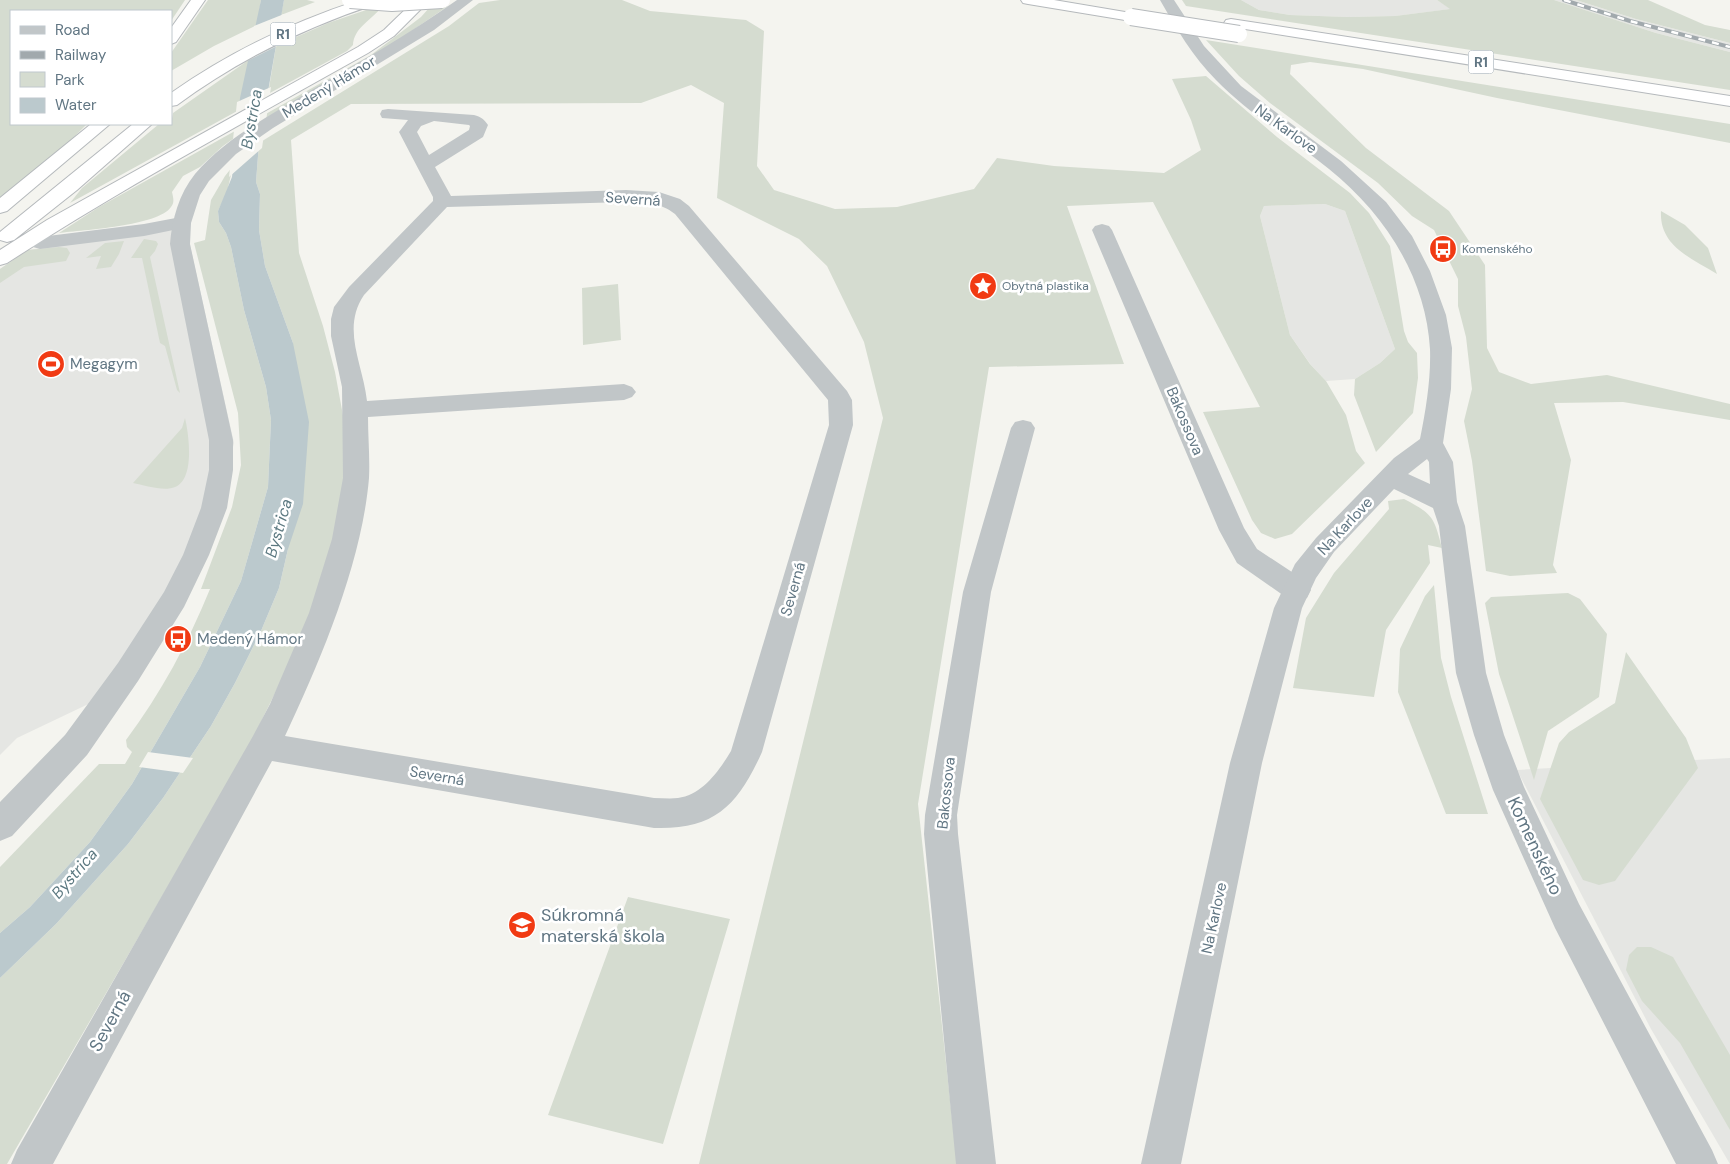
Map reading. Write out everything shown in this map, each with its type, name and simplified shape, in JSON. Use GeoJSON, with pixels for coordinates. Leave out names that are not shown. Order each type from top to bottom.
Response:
{"type":"FeatureCollection","features":[{"type":"Feature","properties":{"kind":"highway"},"geometry":{"type":"LineString","coordinates":[[172,38],[198,0]]}},
{"type":"Feature","properties":{"kind":"highway","name":"R1"},"geometry":{"type":"LineString","coordinates":[[224,49],[274,24],[341,0]]}},
{"type":"Feature","properties":{"kind":"highway"},"geometry":{"type":"LineString","coordinates":[[350,0],[392,2],[442,0]]}},
{"type":"Feature","properties":{"kind":"highway","name":"R1"},"geometry":{"type":"LineString","coordinates":[[172,100],[239,56],[289,31],[317,19],[374,0]]}},
{"type":"Feature","properties":{"kind":"highway"},"geometry":{"type":"LineString","coordinates":[[0,259],[54,224],[363,50],[395,28],[423,0]]}},
{"type":"Feature","properties":{"kind":"highway","name":"R1"},"geometry":{"type":"LineString","coordinates":[[1028,0],[1128,11],[1235,28],[1730,112]]}},
{"type":"Feature","properties":{"kind":"highway","name":"R1"},"geometry":{"type":"LineString","coordinates":[[1091,0],[1128,11]]}},
{"type":"Feature","properties":{"kind":"highway","name":"R1"},"geometry":{"type":"LineString","coordinates":[[1235,28],[1730,101]]}},
{"type":"Feature","properties":{"kind":"highway"},"geometry":{"type":"LineString","coordinates":[[172,83],[200,63]]}},
{"type":"Feature","properties":{"kind":"highway"},"geometry":{"type":"LineString","coordinates":[[73,159],[100,125]]}},
{"type":"Feature","properties":{"kind":"highway"},"geometry":{"type":"LineString","coordinates":[[0,207],[100,125]]}},
{"type":"Feature","properties":{"kind":"highway"},"geometry":{"type":"LineString","coordinates":[[0,219],[73,159],[119,125]]}},
{"type":"Feature","properties":{"kind":"highway"},"geometry":{"type":"LineString","coordinates":[[0,241],[70,186],[142,125]]}},
{"type":"Feature","properties":{"kind":"street","name":"Medený Hámor"},"geometry":{"type":"LineString","coordinates":[[0,825],[76,745],[128,672],[174,599],[196,555],[214,508],[221,470],[221,440],[180,244],[181,223],[191,195],[202,178],[230,150],[268,124],[430,27],[466,0]]}},
{"type":"Feature","properties":{"kind":"street","name":"Na Karlove"},"geometry":{"type":"LineString","coordinates":[[1161,1164],[1246,763],[1288,608],[1305,572],[1325,545],[1403,464],[1431,443],[1439,401],[1441,356],[1436,315],[1412,250],[1397,226],[1358,183],[1250,102],[1223,78],[1189,37],[1167,0]]}},
{"type":"Feature","properties":{"kind":"street"},"geometry":{"type":"LineString","coordinates":[[388,114],[474,120],[480,125],[477,133],[425,165]]}},
{"type":"Feature","properties":{"kind":"street"},"geometry":{"type":"LineString","coordinates":[[433,116],[416,122],[408,132],[442,197],[442,202]]}},
{"type":"Feature","properties":{"kind":"street","name":"Severná"},"geometry":{"type":"LineString","coordinates":[[31,1164],[264,746],[305,659],[336,575],[345,540],[356,478],[354,387],[342,336],[342,319],[345,307],[356,291],[442,202],[626,196],[659,198],[673,203],[682,210],[835,391],[840,400],[841,425],[746,752],[739,769],[706,804],[681,813],[654,813],[264,746]]}},
{"type":"Feature","properties":{"kind":"street"},"geometry":{"type":"LineString","coordinates":[[40,244],[181,223]]}},
{"type":"Feature","properties":{"kind":"street","name":"Bakossova"},"geometry":{"type":"LineString","coordinates":[[1102,230],[1232,530],[1248,556],[1296,590]]}},
{"type":"Feature","properties":{"kind":"street"},"geometry":{"type":"LineString","coordinates":[[356,410],[624,392]]}},
{"type":"Feature","properties":{"kind":"street","name":"Bakossova"},"geometry":{"type":"LineString","coordinates":[[976,1164],[941,834],[941,815],[977,592],[1023,428]]}},
{"type":"Feature","properties":{"kind":"street","name":"Komenského"},"geometry":{"type":"LineString","coordinates":[[1431,443],[1441,462],[1444,502],[1452,526],[1471,673],[1489,736],[1509,790],[1567,916],[1698,1164]]}},
{"type":"Feature","properties":{"kind":"street"},"geometry":{"type":"LineString","coordinates":[[1392,477],[1444,502]]}},
{"type":"Feature","properties":{"kind":"shaded area"},"geometry":{"type":"Polygon","coordinates":[[[1241,0],[1437,0],[1451,9],[1395,16],[1290,15],[1259,10],[1241,0]]]}},
{"type":"Feature","properties":{"kind":"shaded area"},"geometry":{"type":"Polygon","coordinates":[[[1554,0],[1576,0],[1636,19],[1730,43],[1730,52],[1656,33],[1554,0]]]}},
{"type":"Feature","properties":{"kind":"shaded area"},"geometry":{"type":"Polygon","coordinates":[[[1325,204],[1345,211],[1395,349],[1380,363],[1355,379],[1326,381],[1311,365],[1290,335],[1260,216],[1264,206],[1325,204]]]}},
{"type":"Feature","properties":{"kind":"shaded area"},"geometry":{"type":"Polygon","coordinates":[[[186,227],[234,443],[209,544],[122,688],[17,738],[0,755],[0,269],[28,250],[186,227]]]}},
{"type":"Feature","properties":{"kind":"shaded area"},"geometry":{"type":"Polygon","coordinates":[[[1730,758],[1730,1164],[1651,1029],[1517,770],[1730,758]]]}},
{"type":"Feature","properties":{"kind":"green space"},"geometry":{"type":"Polygon","coordinates":[[[0,0],[185,0],[172,20],[172,10],[10,10],[10,125],[86,125],[64,147],[0,200],[0,0]]]}},
{"type":"Feature","properties":{"kind":"green space"},"geometry":{"type":"Polygon","coordinates":[[[208,0],[261,0],[257,25],[214,46],[172,70],[172,52],[208,0]]]}},
{"type":"Feature","properties":{"kind":"green space"},"geometry":{"type":"Polygon","coordinates":[[[284,0],[307,0],[315,2],[281,15],[284,0]]]}},
{"type":"Feature","properties":{"kind":"green space"},"geometry":{"type":"Polygon","coordinates":[[[500,0],[622,0],[650,11],[746,20],[764,31],[757,166],[774,190],[835,209],[897,207],[974,189],[997,158],[1054,166],[1164,173],[1201,150],[1191,120],[1172,79],[1206,76],[1277,137],[1350,193],[1369,213],[1390,246],[1404,331],[1408,342],[1417,353],[1418,378],[1413,413],[1376,452],[1354,395],[1355,379],[1380,363],[1395,349],[1345,211],[1325,204],[1264,206],[1260,216],[1290,335],[1310,364],[1326,381],[1346,415],[1356,451],[1365,463],[1292,534],[1275,539],[1261,533],[1252,520],[1203,412],[1260,407],[1153,202],[1067,206],[1124,364],[989,367],[918,804],[957,1164],[699,1164],[883,418],[864,342],[827,266],[799,239],[717,198],[724,103],[691,85],[641,103],[351,104],[291,140],[299,253],[323,326],[335,372],[349,448],[341,528],[313,616],[247,750],[7,1164],[0,1164],[0,978],[56,924],[128,844],[163,798],[211,726],[235,683],[261,631],[279,588],[288,549],[293,343],[265,266],[259,230],[260,194],[256,182],[259,143],[449,26],[479,3],[500,0]]]}},
{"type":"Feature","properties":{"kind":"green space"},"geometry":{"type":"Polygon","coordinates":[[[1182,0],[1241,0],[1259,10],[1290,15],[1348,17],[1395,16],[1450,9],[1437,0],[1554,0],[1656,33],[1730,52],[1730,90],[1186,6],[1182,0]]]}},
{"type":"Feature","properties":{"kind":"green space"},"geometry":{"type":"Polygon","coordinates":[[[1576,0],[1648,0],[1705,25],[1730,30],[1730,43],[1636,19],[1576,0]]]}},
{"type":"Feature","properties":{"kind":"green space"},"geometry":{"type":"Polygon","coordinates":[[[448,6],[400,39],[244,131],[223,146],[200,167],[183,176],[172,192],[171,207],[163,213],[136,223],[59,233],[99,207],[371,55],[421,17],[429,8],[448,6]]]}},
{"type":"Feature","properties":{"kind":"green space"},"geometry":{"type":"Polygon","coordinates":[[[369,9],[380,9],[359,29],[353,45],[347,51],[268,94],[276,46],[328,23],[369,9]]]}},
{"type":"Feature","properties":{"kind":"green space"},"geometry":{"type":"Polygon","coordinates":[[[1206,40],[1730,124],[1730,143],[1497,98],[1363,69],[1310,62],[1291,65],[1290,74],[1366,148],[1449,211],[1485,265],[1487,348],[1499,372],[1531,384],[1607,375],[1730,404],[1730,420],[1623,402],[1554,403],[1571,460],[1553,565],[1557,573],[1510,576],[1486,571],[1472,461],[1464,421],[1472,389],[1466,337],[1458,306],[1458,279],[1434,230],[1412,216],[1378,183],[1270,103],[1239,76],[1206,40]]]}},
{"type":"Feature","properties":{"kind":"green space"},"geometry":{"type":"Polygon","coordinates":[[[250,59],[239,110],[70,203],[82,188],[158,125],[172,125],[173,113],[250,59]]]}},
{"type":"Feature","properties":{"kind":"green space"},"geometry":{"type":"Polygon","coordinates":[[[233,166],[227,192],[218,211],[219,222],[226,233],[231,247],[244,310],[266,387],[271,420],[268,487],[241,581],[200,667],[132,784],[90,842],[30,907],[0,933],[0,867],[99,764],[125,764],[132,752],[127,747],[126,740],[151,704],[173,667],[193,629],[210,589],[201,589],[232,507],[241,465],[238,413],[194,243],[205,240],[211,200],[233,166]]]}},
{"type":"Feature","properties":{"kind":"green space"},"geometry":{"type":"Polygon","coordinates":[[[1661,211],[1685,225],[1708,248],[1717,274],[1678,250],[1665,233],[1661,211]]]}},
{"type":"Feature","properties":{"kind":"green space"},"geometry":{"type":"Polygon","coordinates":[[[144,239],[156,241],[158,244],[150,257],[180,393],[177,390],[165,346],[160,343],[142,258],[131,258],[144,239]]]}},
{"type":"Feature","properties":{"kind":"green space"},"geometry":{"type":"Polygon","coordinates":[[[124,241],[111,267],[96,269],[101,256],[86,258],[105,243],[124,241]]]}},
{"type":"Feature","properties":{"kind":"green space"},"geometry":{"type":"Polygon","coordinates":[[[67,248],[70,253],[66,261],[24,267],[0,283],[0,269],[28,250],[67,248]]]}},
{"type":"Feature","properties":{"kind":"green space"},"geometry":{"type":"Polygon","coordinates":[[[618,284],[621,340],[583,345],[582,288],[618,284]]]}},
{"type":"Feature","properties":{"kind":"green space"},"geometry":{"type":"Polygon","coordinates":[[[185,418],[189,456],[186,475],[181,482],[175,487],[165,489],[133,483],[182,428],[185,418]]]}},
{"type":"Feature","properties":{"kind":"green space"},"geometry":{"type":"Polygon","coordinates":[[[1404,499],[1427,513],[1431,518],[1437,529],[1442,548],[1428,545],[1430,563],[1386,630],[1374,697],[1293,688],[1306,618],[1334,573],[1389,509],[1388,501],[1404,499]]]}},
{"type":"Feature","properties":{"kind":"green space"},"geometry":{"type":"Polygon","coordinates":[[[1434,585],[1441,658],[1451,697],[1488,814],[1446,814],[1398,692],[1400,649],[1425,596],[1434,585]]]}},
{"type":"Feature","properties":{"kind":"green space"},"geometry":{"type":"Polygon","coordinates":[[[1568,593],[1580,599],[1607,634],[1599,697],[1548,731],[1534,780],[1499,674],[1485,603],[1491,597],[1568,593]]]}},
{"type":"Feature","properties":{"kind":"green space"},"geometry":{"type":"Polygon","coordinates":[[[1626,652],[1686,738],[1698,768],[1615,881],[1599,885],[1583,880],[1540,799],[1559,743],[1569,732],[1615,703],[1626,652]]]}},
{"type":"Feature","properties":{"kind":"green space"},"geometry":{"type":"Polygon","coordinates":[[[628,897],[730,919],[663,1144],[548,1115],[628,897]]]}},
{"type":"Feature","properties":{"kind":"green space"},"geometry":{"type":"Polygon","coordinates":[[[1637,947],[1651,947],[1673,957],[1730,1055],[1730,1130],[1680,1043],[1642,1001],[1626,970],[1629,955],[1637,947]]]}},
{"type":"Feature","properties":{"kind":"water","name":"Bystrica"},"geometry":{"type":"Polygon","coordinates":[[[261,0],[284,0],[259,143],[256,182],[260,194],[259,230],[265,266],[293,343],[309,422],[303,504],[288,549],[279,588],[261,631],[211,726],[163,798],[128,844],[56,924],[0,978],[0,933],[30,907],[90,842],[132,784],[200,667],[241,581],[268,487],[271,420],[266,387],[244,310],[231,247],[226,233],[219,222],[218,211],[232,177],[240,98],[261,0]]]}},
{"type":"Feature","properties":{"kind":"pier"},"geometry":{"type":"Polygon","coordinates":[[[284,14],[279,45],[247,61],[254,26],[284,14]]]}},
{"type":"Feature","properties":{"kind":"pier"},"geometry":{"type":"Polygon","coordinates":[[[271,87],[262,148],[229,177],[237,102],[271,87]]]}},
{"type":"Feature","properties":{"kind":"pier"},"geometry":{"type":"Polygon","coordinates":[[[148,752],[193,758],[183,773],[139,767],[148,752]]]}},
{"type":"Feature","properties":{"kind":"railway"},"geometry":{"type":"LineString","coordinates":[[1564,0],[1630,21],[1730,47]]}},
{"type":"Feature","properties":{"kind":"place","name":"Komenského"},"geometry":{"type":"Point","coordinates":[1443,249]}},
{"type":"Feature","properties":{"kind":"place","name":"Obytná plastika"},"geometry":{"type":"Point","coordinates":[983,286]}},
{"type":"Feature","properties":{"kind":"place","name":"Megagym"},"geometry":{"type":"Point","coordinates":[51,364]}},
{"type":"Feature","properties":{"kind":"place","name":"Medený Hámor"},"geometry":{"type":"Point","coordinates":[178,639]}},
{"type":"Feature","properties":{"kind":"place","name":"Súkromná materská škola"},"geometry":{"type":"Point","coordinates":[522,925]}}]}
